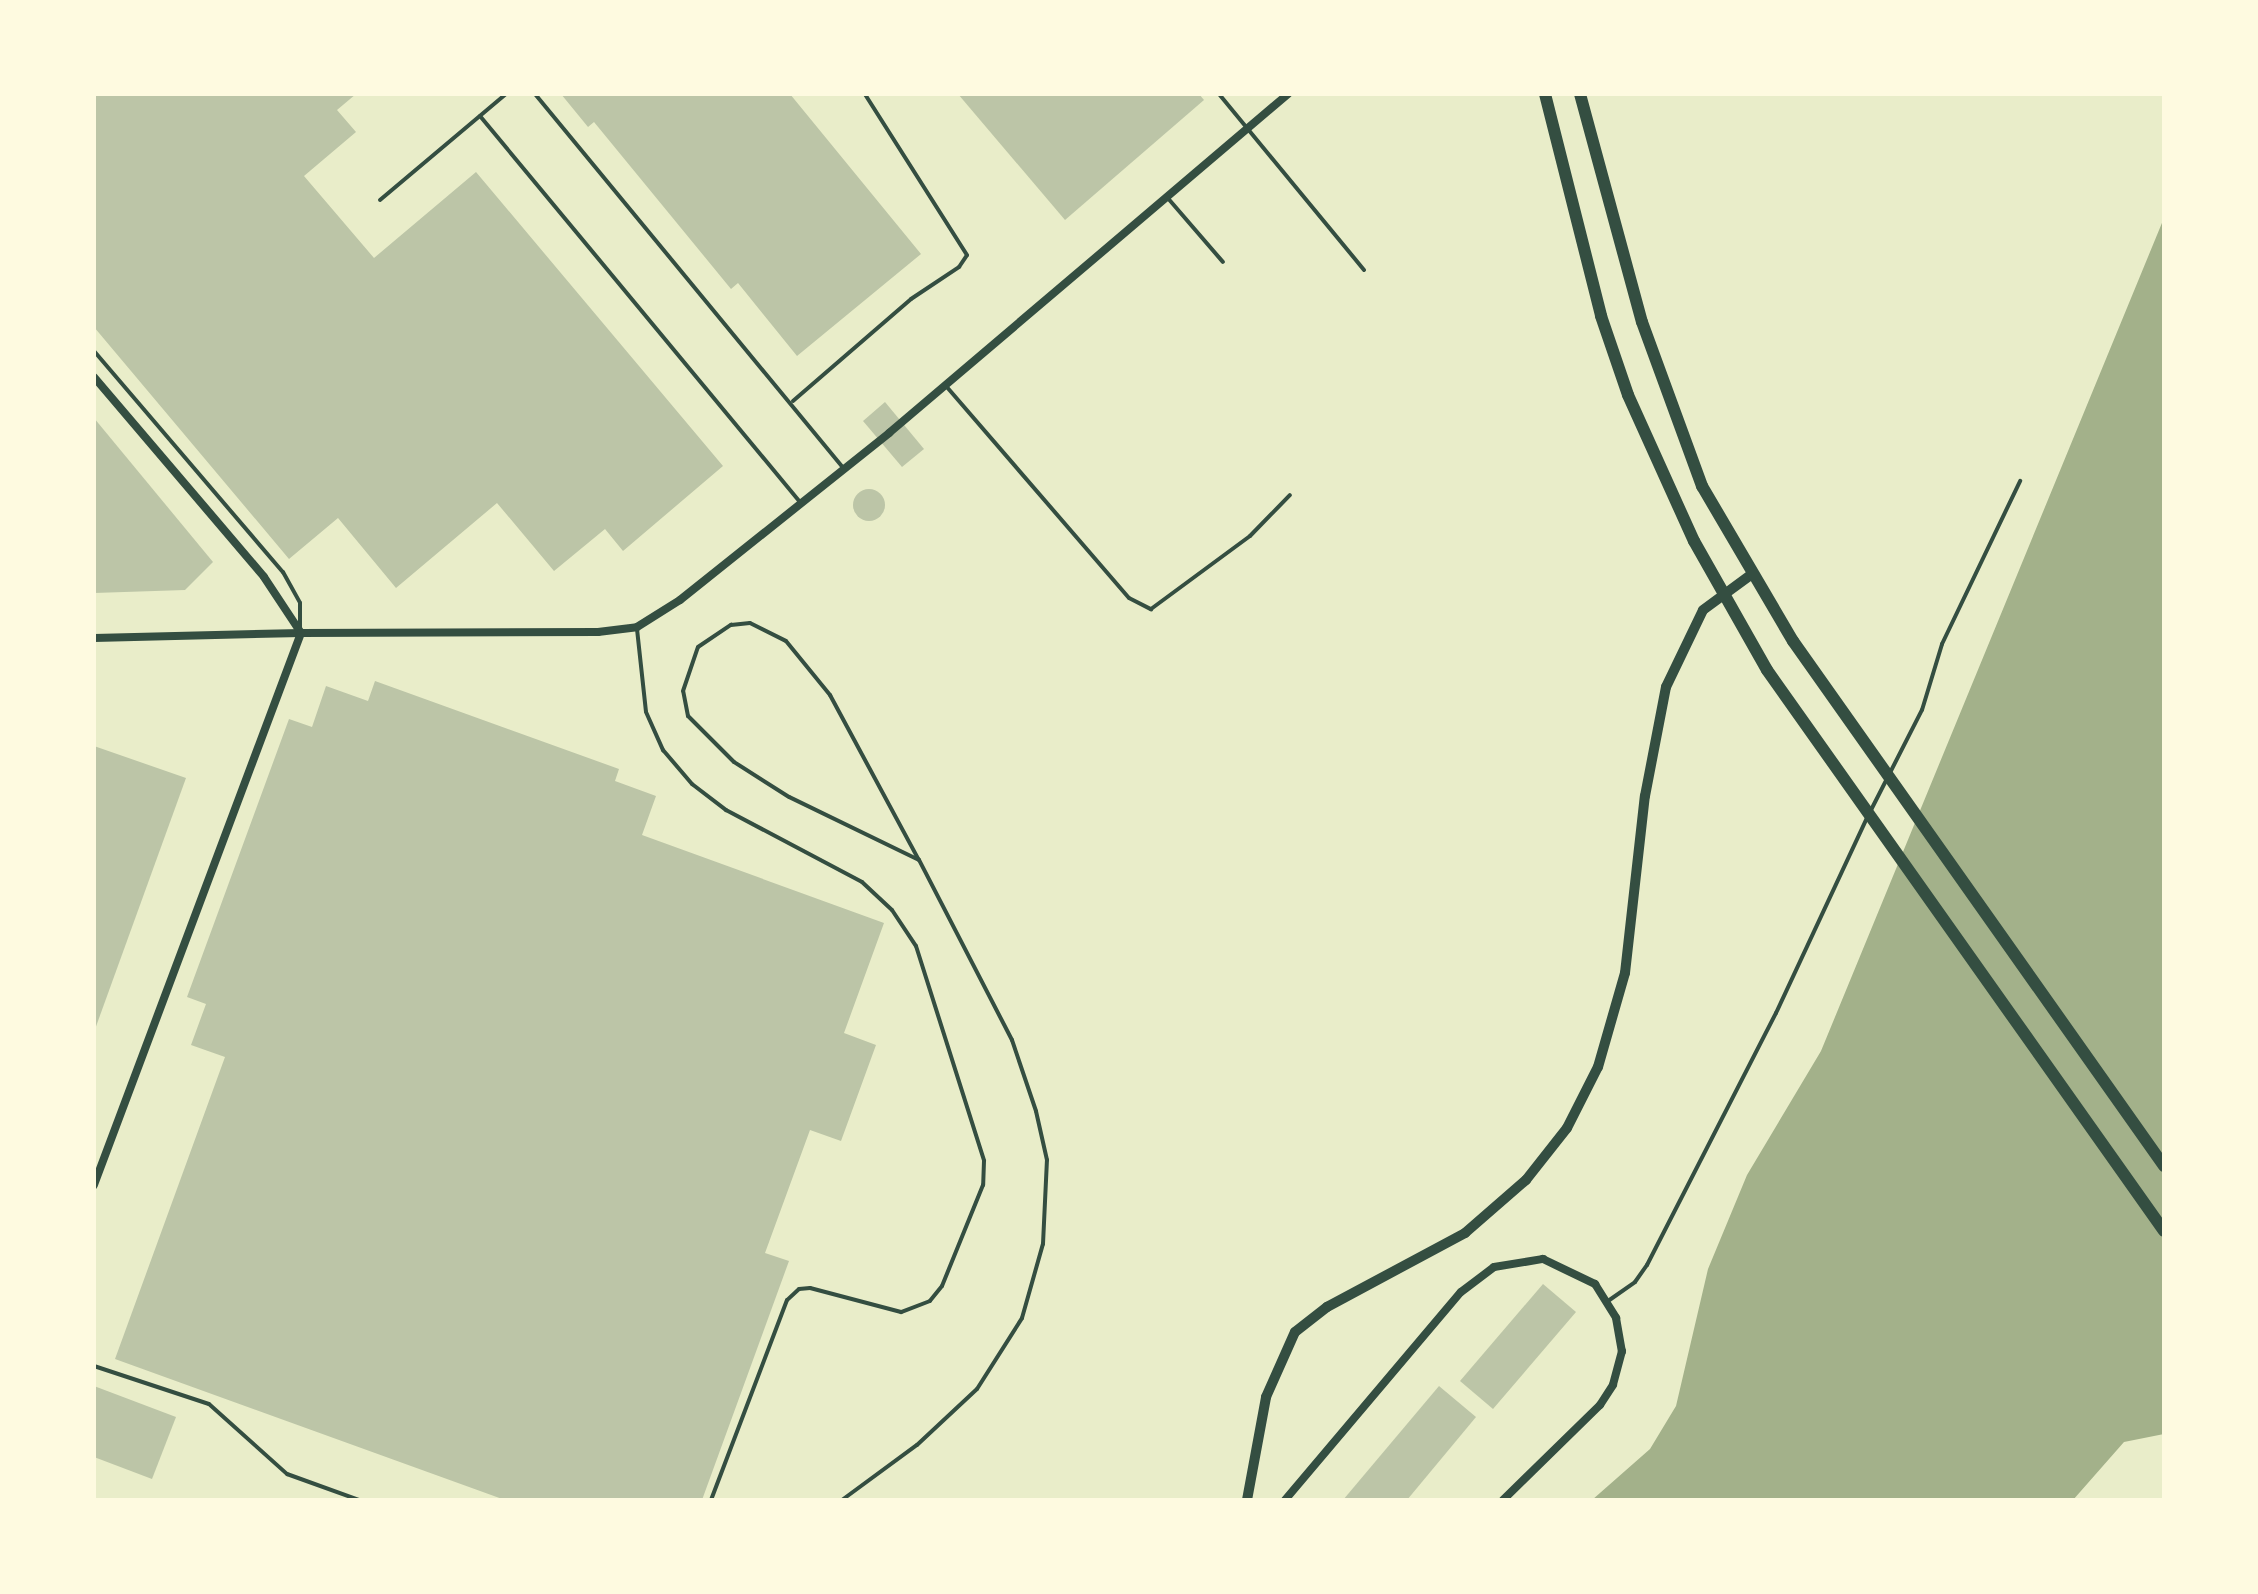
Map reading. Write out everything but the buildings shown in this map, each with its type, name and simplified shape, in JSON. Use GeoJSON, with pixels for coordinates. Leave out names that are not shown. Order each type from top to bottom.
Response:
{"type":"FeatureCollection","features":[{"type":"Feature","properties":{"kind":"main road"},"geometry":{"type":"LineString","coordinates":[[1545,94],[1601,316],[1628,395],[1674,501],[1722,591],[1767,670],[2164,1231]]}},
{"type":"Feature","properties":{"kind":"main road"},"geometry":{"type":"LineString","coordinates":[[1580,94],[1620,249],[1672,409],[1702,486],[1793,641],[2164,1166]]}},
{"type":"Feature","properties":{"kind":"street"},"geometry":{"type":"LineString","coordinates":[[94,638],[301,633],[598,632],[637,627],[680,600],[844,469],[1165,194],[1288,94]]}},
{"type":"Feature","properties":{"kind":"street"},"geometry":{"type":"LineString","coordinates":[[94,377],[264,577],[301,633]]}},
{"type":"Feature","properties":{"kind":"street"},"geometry":{"type":"LineString","coordinates":[[1247,1500],[1263,1408],[1275,1369],[1295,1332],[1327,1307],[1465,1233],[1526,1180],[1575,1114],[1614,1024],[1625,973],[1657,717],[1692,629],[1722,591],[1752,574]]}},
{"type":"Feature","properties":{"kind":"street"},"geometry":{"type":"LineString","coordinates":[[94,1185],[301,633]]}},
{"type":"Feature","properties":{"kind":"street"},"geometry":{"type":"LineString","coordinates":[[1285,1500],[1445,1310],[1494,1267],[1543,1259],[1565,1265],[1595,1284],[1608,1301],[1622,1334],[1613,1385],[1600,1405],[1503,1500]]}},
{"type":"Feature","properties":{"kind":"lane"},"geometry":{"type":"LineString","coordinates":[[380,200],[506,94]]}},
{"type":"Feature","properties":{"kind":"lane"},"geometry":{"type":"LineString","coordinates":[[535,94],[793,401],[844,469]]}},
{"type":"Feature","properties":{"kind":"lane"},"geometry":{"type":"LineString","coordinates":[[793,401],[911,299],[959,267],[967,255],[865,94]]}},
{"type":"Feature","properties":{"kind":"lane"},"geometry":{"type":"LineString","coordinates":[[1219,94],[1364,270]]}},
{"type":"Feature","properties":{"kind":"lane"},"geometry":{"type":"LineString","coordinates":[[480,116],[802,503]]}},
{"type":"Feature","properties":{"kind":"lane"},"geometry":{"type":"LineString","coordinates":[[1165,194],[1223,262]]}},
{"type":"Feature","properties":{"kind":"lane"},"geometry":{"type":"LineString","coordinates":[[94,351],[283,572],[300,603],[301,633]]}},
{"type":"Feature","properties":{"kind":"lane"},"geometry":{"type":"LineString","coordinates":[[945,384],[1129,598],[1151,609],[1250,536],[1290,495]]}},
{"type":"Feature","properties":{"kind":"lane"},"geometry":{"type":"LineString","coordinates":[[1608,1301],[1635,1282],[1647,1265],[1776,1013],[1843,865],[1922,710],[1942,644],[2020,481]]}},
{"type":"Feature","properties":{"kind":"lane"},"geometry":{"type":"LineString","coordinates":[[842,1500],[917,1445],[977,1389],[1022,1318],[1043,1244],[1047,1160],[1036,1111],[1012,1040],[919,860],[830,695],[786,641],[750,623],[731,625],[708,636],[698,647],[683,691],[688,716],[706,739],[789,797],[919,860]]}},
{"type":"Feature","properties":{"kind":"lane"},"geometry":{"type":"LineString","coordinates":[[637,627],[646,712],[663,750],[692,784],[726,810],[862,882],[892,910],[916,946],[984,1161],[983,1185],[942,1286],[930,1301],[901,1312],[810,1288],[799,1289],[787,1300],[711,1500]]}},
{"type":"Feature","properties":{"kind":"lane"},"geometry":{"type":"LineString","coordinates":[[94,1366],[209,1404],[287,1474],[359,1500]]}},
{"type":"Feature","properties":{"kind":"shaded area"},"geometry":{"type":"Polygon","coordinates":[[[2164,218],[2164,1434],[2124,1442],[2073,1500],[1592,1500],[1650,1449],[1676,1406],[1708,1269],[1747,1175],[1821,1051],[2164,218]]]}}]}
